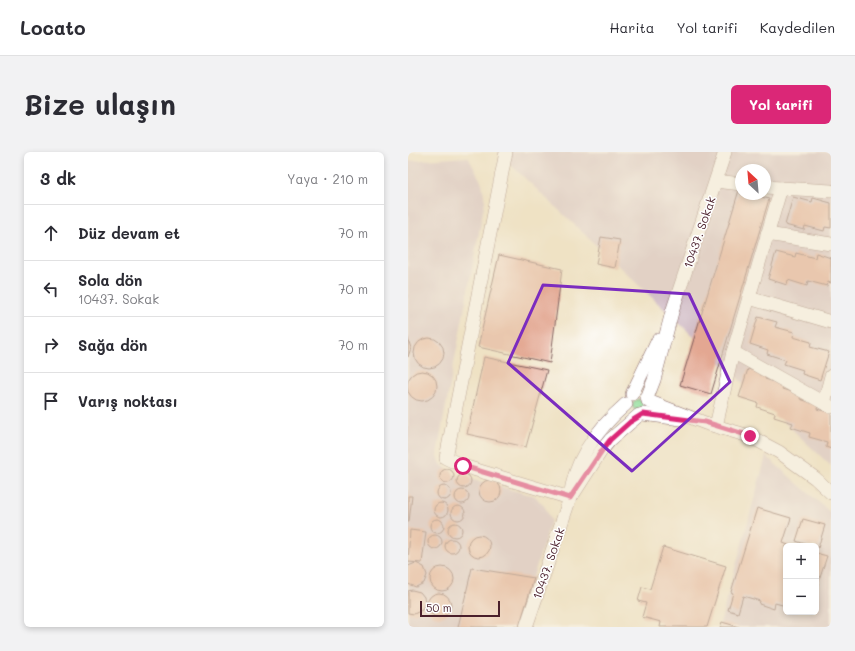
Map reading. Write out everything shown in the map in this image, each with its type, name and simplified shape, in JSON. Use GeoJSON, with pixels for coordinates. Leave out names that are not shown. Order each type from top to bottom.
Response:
{"type":"FeatureCollection","features":[{"type":"Feature","properties":{"kind":"street"},"geometry":{"type":"LineString","coordinates":[[506,152],[446,458],[463,466],[570,498]]}},
{"type":"Feature","properties":{"kind":"street","name":"10437. Sokak"},"geometry":{"type":"LineString","coordinates":[[647,400],[654,380],[672,312],[725,152]]}},
{"type":"Feature","properties":{"kind":"street"},"geometry":{"type":"LineString","coordinates":[[716,180],[735,183]]}},
{"type":"Feature","properties":{"kind":"street"},"geometry":{"type":"LineString","coordinates":[[771,187],[831,191]]}},
{"type":"Feature","properties":{"kind":"street"},"geometry":{"type":"LineString","coordinates":[[710,424],[733,352],[781,188]]}},
{"type":"Feature","properties":{"kind":"street"},"geometry":{"type":"LineString","coordinates":[[767,234],[831,244]]}},
{"type":"Feature","properties":{"kind":"street"},"geometry":{"type":"LineString","coordinates":[[749,298],[831,322]]}},
{"type":"Feature","properties":{"kind":"street","name":"10437. Sokak"},"geometry":{"type":"LineString","coordinates":[[526,627],[570,498],[576,470],[588,448],[604,425],[629,399],[672,312]]}},
{"type":"Feature","properties":{"kind":"street"},"geometry":{"type":"LineString","coordinates":[[733,352],[827,405],[831,376]]}},
{"type":"Feature","properties":{"kind":"street"},"geometry":{"type":"LineString","coordinates":[[710,424],[632,414],[627,408],[629,399],[642,394],[647,400],[710,424],[750,436],[779,452],[815,478],[831,493]]}},
{"type":"Feature","properties":{"kind":"street"},"geometry":{"type":"LineString","coordinates":[[641,415],[648,409],[647,400]]}},
{"type":"Feature","properties":{"kind":"street","name":"10437. Sokak"},"geometry":{"type":"LineString","coordinates":[[570,498],[610,440],[641,415]]}},
{"type":"Feature","properties":{"kind":"highlighted area"},"geometry":{"type":"Polygon","coordinates":[[[543,285],[689,294],[730,382],[632,471],[508,363],[543,285]]]}},
{"type":"Feature","properties":{"kind":"shaded area"},"geometry":{"type":"Polygon","coordinates":[[[497,152],[831,152],[831,466],[497,152]]]}},
{"type":"Feature","properties":{"kind":"shaded area"},"geometry":{"type":"Polygon","coordinates":[[[468,157],[482,183],[485,201],[437,453],[441,464],[452,474],[535,496],[545,507],[551,521],[517,627],[408,627],[408,161],[468,157]]]}},
{"type":"Feature","properties":{"kind":"shaded area"},"geometry":{"type":"Polygon","coordinates":[[[766,456],[831,513],[831,627],[719,627],[766,456]]]}},
{"type":"Feature","properties":{"kind":"green space"},"geometry":{"type":"Polygon","coordinates":[[[638,399],[642,401],[644,405],[642,409],[638,411],[634,409],[632,405],[634,401],[638,399]]]}},
{"type":"Feature","properties":{"kind":"building"},"geometry":{"type":"Polygon","coordinates":[[[793,197],[812,202],[813,198],[831,203],[831,228],[825,227],[824,231],[805,226],[804,230],[785,225],[793,197]]]}},
{"type":"Feature","properties":{"kind":"building"},"geometry":{"type":"Polygon","coordinates":[[[736,200],[769,200],[711,394],[680,385],[736,200]]]}},
{"type":"Feature","properties":{"kind":"building"},"geometry":{"type":"Polygon","coordinates":[[[601,237],[620,240],[615,268],[596,264],[601,237]]]}},
{"type":"Feature","properties":{"kind":"building"},"geometry":{"type":"Polygon","coordinates":[[[776,252],[795,257],[796,253],[815,258],[816,253],[831,258],[831,283],[828,282],[827,286],[808,281],[807,286],[788,280],[787,285],[768,279],[776,252]]]}},
{"type":"Feature","properties":{"kind":"building"},"geometry":{"type":"Polygon","coordinates":[[[499,255],[562,269],[550,363],[478,347],[499,255]]]}},
{"type":"Feature","properties":{"kind":"building"},"geometry":{"type":"Polygon","coordinates":[[[758,317],[777,322],[775,327],[794,332],[793,337],[811,342],[810,347],[829,352],[820,380],[802,374],[803,370],[784,364],[786,360],[767,354],[768,350],[750,344],[758,317]]]}},
{"type":"Feature","properties":{"kind":"building"},"geometry":{"type":"Polygon","coordinates":[[[429,338],[440,342],[444,353],[440,364],[429,368],[418,364],[414,353],[418,342],[429,338]]]}},
{"type":"Feature","properties":{"kind":"building"},"geometry":{"type":"Polygon","coordinates":[[[408,339],[411,348],[408,357],[408,339]]]}},
{"type":"Feature","properties":{"kind":"building"},"geometry":{"type":"Polygon","coordinates":[[[484,357],[547,370],[526,447],[467,434],[484,357]]]}},
{"type":"Feature","properties":{"kind":"building"},"geometry":{"type":"Polygon","coordinates":[[[748,369],[766,375],[765,379],[784,385],[782,389],[801,395],[800,399],[818,405],[817,409],[831,413],[831,449],[826,447],[827,442],[809,437],[810,433],[791,427],[793,423],[774,417],[775,413],[757,407],[758,403],[739,397],[748,369]]]}},
{"type":"Feature","properties":{"kind":"building"},"geometry":{"type":"Polygon","coordinates":[[[422,371],[433,375],[437,386],[433,397],[422,401],[411,397],[407,386],[411,375],[422,371]]]}},
{"type":"Feature","properties":{"kind":"building"},"geometry":{"type":"Polygon","coordinates":[[[444,469],[450,469],[454,473],[454,479],[450,483],[444,483],[440,479],[440,473],[444,469]]]}},
{"type":"Feature","properties":{"kind":"building"},"geometry":{"type":"Polygon","coordinates":[[[461,474],[467,474],[471,478],[471,484],[467,488],[461,488],[457,484],[457,478],[461,474]]]}},
{"type":"Feature","properties":{"kind":"building"},"geometry":{"type":"Polygon","coordinates":[[[490,480],[498,483],[501,491],[498,499],[490,502],[482,499],[479,491],[482,483],[490,480]]]}},
{"type":"Feature","properties":{"kind":"building"},"geometry":{"type":"Polygon","coordinates":[[[441,486],[447,486],[451,490],[451,496],[447,500],[441,500],[437,496],[437,490],[441,486]]]}},
{"type":"Feature","properties":{"kind":"building"},"geometry":{"type":"Polygon","coordinates":[[[459,490],[465,490],[469,494],[469,500],[465,504],[459,504],[455,500],[455,494],[459,490]]]}},
{"type":"Feature","properties":{"kind":"building"},"geometry":{"type":"Polygon","coordinates":[[[408,496],[412,496],[409,522],[408,522],[408,496]]]}},
{"type":"Feature","properties":{"kind":"building"},"geometry":{"type":"Polygon","coordinates":[[[438,503],[444,503],[448,507],[448,513],[444,517],[438,517],[434,513],[434,507],[438,503]]]}},
{"type":"Feature","properties":{"kind":"building"},"geometry":{"type":"Polygon","coordinates":[[[455,506],[461,506],[465,510],[465,516],[461,520],[455,520],[451,516],[451,510],[455,506]]]}},
{"type":"Feature","properties":{"kind":"building"},"geometry":{"type":"Polygon","coordinates":[[[757,508],[791,518],[783,543],[783,605],[775,603],[774,609],[759,604],[760,601],[743,596],[738,613],[728,610],[733,593],[731,592],[757,508]]]}},
{"type":"Feature","properties":{"kind":"building"},"geometry":{"type":"Polygon","coordinates":[[[434,519],[440,519],[444,523],[444,529],[440,533],[434,533],[430,529],[430,523],[434,519]]]}},
{"type":"Feature","properties":{"kind":"building"},"geometry":{"type":"Polygon","coordinates":[[[803,519],[825,525],[819,545],[819,543],[802,543],[796,541],[803,519]]]}},
{"type":"Feature","properties":{"kind":"building"},"geometry":{"type":"Polygon","coordinates":[[[452,523],[458,523],[462,527],[462,533],[458,537],[452,537],[448,533],[448,527],[452,523]]]}},
{"type":"Feature","properties":{"kind":"building"},"geometry":{"type":"Polygon","coordinates":[[[410,530],[426,532],[422,563],[408,562],[410,530]]]}},
{"type":"Feature","properties":{"kind":"building"},"geometry":{"type":"Polygon","coordinates":[[[432,535],[438,535],[442,539],[442,545],[438,549],[432,549],[428,545],[428,539],[432,535]]]}},
{"type":"Feature","properties":{"kind":"building"},"geometry":{"type":"Polygon","coordinates":[[[475,535],[483,535],[490,542],[490,550],[483,557],[475,557],[468,550],[468,542],[475,535]]]}},
{"type":"Feature","properties":{"kind":"building"},"geometry":{"type":"Polygon","coordinates":[[[449,539],[455,539],[459,543],[459,549],[455,553],[449,553],[445,549],[445,543],[449,539]]]}},
{"type":"Feature","properties":{"kind":"building"},"geometry":{"type":"Polygon","coordinates":[[[663,547],[726,566],[707,627],[660,627],[661,622],[642,617],[646,603],[638,601],[642,587],[650,589],[663,547]]]}},
{"type":"Feature","properties":{"kind":"building"},"geometry":{"type":"Polygon","coordinates":[[[819,554],[827,556],[819,581],[819,554]]]}},
{"type":"Feature","properties":{"kind":"building"},"geometry":{"type":"Polygon","coordinates":[[[416,563],[424,567],[427,575],[424,583],[416,587],[408,584],[408,566],[416,563]]]}},
{"type":"Feature","properties":{"kind":"building"},"geometry":{"type":"Polygon","coordinates":[[[442,567],[447,568],[453,574],[453,584],[447,590],[442,591],[437,590],[431,584],[430,579],[431,574],[437,568],[442,567]]]}},
{"type":"Feature","properties":{"kind":"building"},"geometry":{"type":"Polygon","coordinates":[[[472,568],[534,578],[519,627],[458,627],[472,568]]]}},
{"type":"Feature","properties":{"kind":"building"},"geometry":{"type":"Polygon","coordinates":[[[412,590],[420,592],[424,597],[425,602],[422,610],[414,614],[408,613],[408,591],[412,590]]]}},
{"type":"Feature","properties":{"kind":"building"},"geometry":{"type":"Polygon","coordinates":[[[439,593],[444,594],[450,600],[450,610],[444,616],[439,617],[434,616],[428,610],[427,605],[428,600],[434,594],[439,593]]]}},
{"type":"Feature","properties":{"kind":"building"},"geometry":{"type":"Polygon","coordinates":[[[722,622],[739,627],[720,627],[722,622]]]}},
{"type":"Feature","properties":{"kind":"route"},"geometry":{"type":"LineString","coordinates":[[463,466],[570,498],[610,440],[639,415],[643,414],[705,422],[750,436]]}}]}
